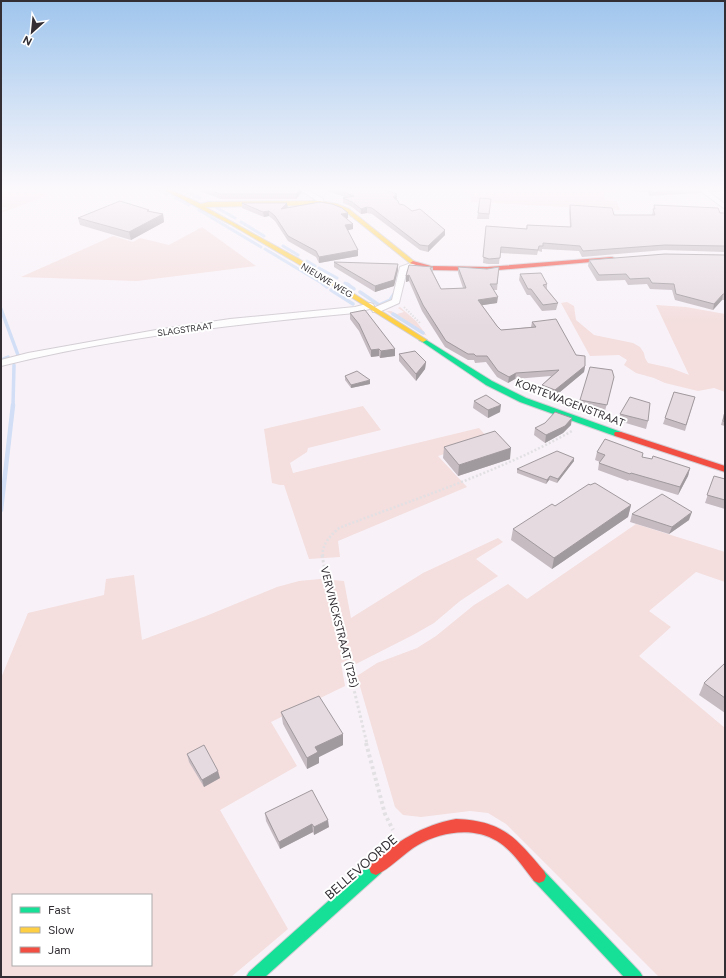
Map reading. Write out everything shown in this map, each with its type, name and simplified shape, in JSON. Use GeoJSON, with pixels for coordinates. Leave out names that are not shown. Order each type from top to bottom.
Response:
{"type":"FeatureCollection","features":[{"type":"Feature","properties":{"kind":"street","name":"NIEUWE WEG"},"geometry":{"type":"LineString","coordinates":[[249,235],[373,308]]}},
{"type":"Feature","properties":{"kind":"street"},"geometry":{"type":"LineString","coordinates":[[378,235],[414,264],[439,269],[487,269],[625,258]]}},
{"type":"Feature","properties":{"kind":"street"},"geometry":{"type":"LineString","coordinates":[[373,308],[390,305],[396,300],[402,270],[405,267],[414,264]]}},
{"type":"Feature","properties":{"kind":"street","name":"SLAGSTRAAT"},"geometry":{"type":"LineString","coordinates":[[1,363],[28,356],[156,333],[230,322],[373,308]]}},
{"type":"Feature","properties":{"kind":"street","name":"KORTEWAGENSTRAAT"},"geometry":{"type":"LineString","coordinates":[[373,308],[489,383],[523,400],[582,423],[725,469]]}},
{"type":"Feature","properties":{"kind":"street","name":"BELLEVOORDE"},"geometry":{"type":"LineString","coordinates":[[254,977],[402,847],[432,830],[449,826],[468,825],[485,828],[503,837],[635,977]]}},
{"type":"Feature","properties":{"kind":"path","name":"VERVINCKSTRAAT (T25)"},"geometry":{"type":"LineString","coordinates":[[402,847],[385,814],[350,673],[333,613],[322,553],[324,543],[331,534],[339,528],[536,451],[568,434],[582,423]]}},
{"type":"Feature","properties":{"kind":"shaded area"},"geometry":{"type":"Polygon","coordinates":[[[188,235],[213,235],[256,266],[137,281],[21,277],[113,236],[133,242],[140,238],[169,245],[188,235]]]}},
{"type":"Feature","properties":{"kind":"shaded area"},"geometry":{"type":"Polygon","coordinates":[[[567,302],[574,306],[576,320],[594,335],[633,343],[640,347],[648,363],[671,368],[689,375],[656,305],[686,307],[725,314],[725,392],[714,388],[698,391],[665,383],[636,373],[624,365],[627,360],[619,355],[590,356],[561,303],[567,302]]]}},
{"type":"Feature","properties":{"kind":"shaded area"},"geometry":{"type":"Polygon","coordinates":[[[400,307],[416,321],[427,336],[386,311],[391,311],[397,314],[404,312],[398,308],[400,307]]]}},
{"type":"Feature","properties":{"kind":"shaded area"},"geometry":{"type":"Polygon","coordinates":[[[363,406],[381,430],[308,448],[307,452],[290,463],[293,473],[479,428],[490,440],[438,456],[467,487],[338,541],[340,557],[309,559],[284,485],[272,483],[264,429],[363,406]]]}},
{"type":"Feature","properties":{"kind":"shaded area"},"geometry":{"type":"Polygon","coordinates":[[[636,524],[725,552],[725,582],[696,572],[649,611],[671,627],[639,656],[725,728],[725,977],[659,977],[506,824],[488,813],[470,811],[421,817],[403,815],[395,807],[357,676],[377,663],[417,648],[436,636],[474,605],[508,584],[527,599],[636,524]]]}},
{"type":"Feature","properties":{"kind":"shaded area"},"geometry":{"type":"Polygon","coordinates":[[[498,538],[503,542],[476,559],[498,576],[460,601],[434,623],[413,635],[352,666],[350,659],[341,663],[345,686],[271,722],[297,766],[220,810],[288,929],[231,977],[1,977],[1,678],[28,613],[104,595],[106,579],[134,575],[142,640],[277,587],[299,581],[320,579],[344,581],[351,618],[423,573],[498,538]]]}},
{"type":"Feature","properties":{"kind":"building"},"geometry":{"type":"Polygon","coordinates":[[[287,235],[350,235],[358,250],[319,257],[316,251],[287,235]]]}},
{"type":"Feature","properties":{"kind":"building"},"geometry":{"type":"Polygon","coordinates":[[[407,235],[440,235],[428,246],[420,245],[407,235]]]}},
{"type":"Feature","properties":{"kind":"building"},"geometry":{"type":"Polygon","coordinates":[[[485,235],[725,235],[725,246],[665,245],[583,251],[580,246],[543,243],[543,246],[539,246],[538,250],[501,247],[500,258],[489,259],[483,257],[485,235]]]}},
{"type":"Feature","properties":{"kind":"building"},"geometry":{"type":"Polygon","coordinates":[[[665,254],[725,255],[725,294],[723,294],[714,304],[676,294],[674,284],[652,283],[649,278],[630,279],[626,274],[599,275],[589,260],[665,254]]]}},
{"type":"Feature","properties":{"kind":"building"},"geometry":{"type":"Polygon","coordinates":[[[334,262],[398,264],[394,280],[375,286],[334,262]]]}},
{"type":"Feature","properties":{"kind":"building"},"geometry":{"type":"Polygon","coordinates":[[[409,265],[433,267],[430,268],[441,289],[466,288],[458,267],[487,269],[499,267],[497,284],[490,284],[498,297],[478,300],[497,326],[501,330],[536,327],[532,322],[556,319],[576,355],[585,356],[585,366],[555,390],[542,385],[559,370],[516,373],[509,377],[498,371],[487,356],[468,354],[446,341],[423,305],[409,275],[406,276],[409,265]]]}},
{"type":"Feature","properties":{"kind":"building"},"geometry":{"type":"Polygon","coordinates":[[[541,273],[547,284],[543,285],[558,303],[543,305],[531,289],[528,289],[520,274],[541,273]]]}},
{"type":"Feature","properties":{"kind":"building"},"geometry":{"type":"Polygon","coordinates":[[[365,310],[395,349],[381,351],[379,349],[371,350],[359,324],[350,313],[365,310]]]}},
{"type":"Feature","properties":{"kind":"building"},"geometry":{"type":"Polygon","coordinates":[[[415,351],[426,362],[416,374],[399,354],[415,351]]]}},
{"type":"Feature","properties":{"kind":"building"},"geometry":{"type":"Polygon","coordinates":[[[590,367],[612,370],[614,377],[607,405],[580,400],[590,367]]]}},
{"type":"Feature","properties":{"kind":"building"},"geometry":{"type":"Polygon","coordinates":[[[357,371],[370,380],[351,385],[345,376],[357,371]]]}},
{"type":"Feature","properties":{"kind":"building"},"geometry":{"type":"Polygon","coordinates":[[[674,392],[695,397],[686,425],[665,418],[674,392]]]}},
{"type":"Feature","properties":{"kind":"building"},"geometry":{"type":"Polygon","coordinates":[[[486,395],[501,405],[488,410],[474,401],[486,395]]]}},
{"type":"Feature","properties":{"kind":"building"},"geometry":{"type":"Polygon","coordinates":[[[630,397],[650,403],[648,421],[620,414],[630,397]]]}},
{"type":"Feature","properties":{"kind":"building"},"geometry":{"type":"Polygon","coordinates":[[[725,411],[725,422],[723,421],[725,411]]]}},
{"type":"Feature","properties":{"kind":"building"},"geometry":{"type":"Polygon","coordinates":[[[555,412],[572,418],[565,426],[546,435],[535,428],[545,423],[555,412]]]}},
{"type":"Feature","properties":{"kind":"building"},"geometry":{"type":"Polygon","coordinates":[[[495,431],[511,448],[459,465],[444,447],[495,431]]]}},
{"type":"Feature","properties":{"kind":"building"},"geometry":{"type":"Polygon","coordinates":[[[605,439],[643,453],[642,457],[652,459],[653,456],[690,468],[680,487],[631,473],[630,474],[599,463],[605,455],[597,452],[605,439]]]}},
{"type":"Feature","properties":{"kind":"building"},"geometry":{"type":"Polygon","coordinates":[[[557,451],[574,458],[558,479],[550,476],[547,480],[517,469],[557,451]]]}},
{"type":"Feature","properties":{"kind":"building"},"geometry":{"type":"Polygon","coordinates":[[[714,476],[725,479],[725,500],[707,495],[714,476]]]}},
{"type":"Feature","properties":{"kind":"building"},"geometry":{"type":"Polygon","coordinates":[[[595,483],[631,505],[554,558],[513,529],[552,504],[555,506],[589,484],[595,483]]]}},
{"type":"Feature","properties":{"kind":"building"},"geometry":{"type":"Polygon","coordinates":[[[662,494],[692,512],[672,527],[632,514],[662,494]]]}},
{"type":"Feature","properties":{"kind":"building"},"geometry":{"type":"Polygon","coordinates":[[[725,663],[725,698],[704,683],[725,663]]]}},
{"type":"Feature","properties":{"kind":"building"},"geometry":{"type":"Polygon","coordinates":[[[319,696],[343,734],[315,747],[318,752],[307,758],[281,712],[319,696]]]}},
{"type":"Feature","properties":{"kind":"building"},"geometry":{"type":"Polygon","coordinates":[[[204,745],[218,771],[202,780],[187,754],[204,745]]]}},
{"type":"Feature","properties":{"kind":"building"},"geometry":{"type":"Polygon","coordinates":[[[312,790],[328,820],[314,827],[312,824],[279,842],[265,813],[312,790]]]}},
{"type":"Feature","properties":{"kind":"waterway"},"geometry":{"type":"LineString","coordinates":[[240,235],[261,247]]}},
{"type":"Feature","properties":{"kind":"waterway"},"geometry":{"type":"LineString","coordinates":[[283,246],[298,255]]}},
{"type":"Feature","properties":{"kind":"waterway"},"geometry":{"type":"LineString","coordinates":[[265,249],[325,285]]}},
{"type":"Feature","properties":{"kind":"waterway"},"geometry":{"type":"LineString","coordinates":[[307,261],[315,266]]}},
{"type":"Feature","properties":{"kind":"waterway"},"geometry":{"type":"LineString","coordinates":[[319,268],[337,278]]}},
{"type":"Feature","properties":{"kind":"waterway"},"geometry":{"type":"LineString","coordinates":[[323,284],[327,287]]}},
{"type":"Feature","properties":{"kind":"waterway"},"geometry":{"type":"LineString","coordinates":[[347,284],[354,289]]}},
{"type":"Feature","properties":{"kind":"waterway"},"geometry":{"type":"LineString","coordinates":[[331,290],[353,304]]}},
{"type":"Feature","properties":{"kind":"waterway"},"geometry":{"type":"LineString","coordinates":[[360,292],[379,305],[390,300],[394,294]]}},
{"type":"Feature","properties":{"kind":"waterway"},"geometry":{"type":"LineString","coordinates":[[1,309],[18,355]]}},
{"type":"Feature","properties":{"kind":"waterway"},"geometry":{"type":"LineString","coordinates":[[393,314],[423,333]]}},
{"type":"Feature","properties":{"kind":"waterway"},"geometry":{"type":"LineString","coordinates":[[1,360],[8,357]]}},
{"type":"Feature","properties":{"kind":"waterway"},"geometry":{"type":"LineString","coordinates":[[13,406],[14,365]]}},
{"type":"Feature","properties":{"kind":"waterway"},"geometry":{"type":"LineString","coordinates":[[1,510],[13,405]]}},
{"type":"Feature","properties":{"kind":"traffic: fast"},"geometry":{"type":"LineString","coordinates":[[423,340],[489,383],[523,400],[618,434]]}},
{"type":"Feature","properties":{"kind":"traffic: fast"},"geometry":{"type":"LineString","coordinates":[[254,977],[376,868]]}},
{"type":"Feature","properties":{"kind":"traffic: fast"},"geometry":{"type":"LineString","coordinates":[[539,876],[635,977]]}},
{"type":"Feature","properties":{"kind":"traffic: slow"},"geometry":{"type":"LineString","coordinates":[[253,235],[329,280],[423,340]]}},
{"type":"Feature","properties":{"kind":"traffic: slow"},"geometry":{"type":"LineString","coordinates":[[378,235],[413,263]]}},
{"type":"Feature","properties":{"kind":"traffic: jam"},"geometry":{"type":"LineString","coordinates":[[413,263],[431,268],[487,269],[612,259]]}},
{"type":"Feature","properties":{"kind":"traffic: jam"},"geometry":{"type":"LineString","coordinates":[[618,434],[725,469]]}},
{"type":"Feature","properties":{"kind":"traffic: jam"},"geometry":{"type":"LineString","coordinates":[[376,868],[413,840],[427,833],[441,828],[471,826],[487,830],[503,837],[518,851],[539,876]]}}]}
